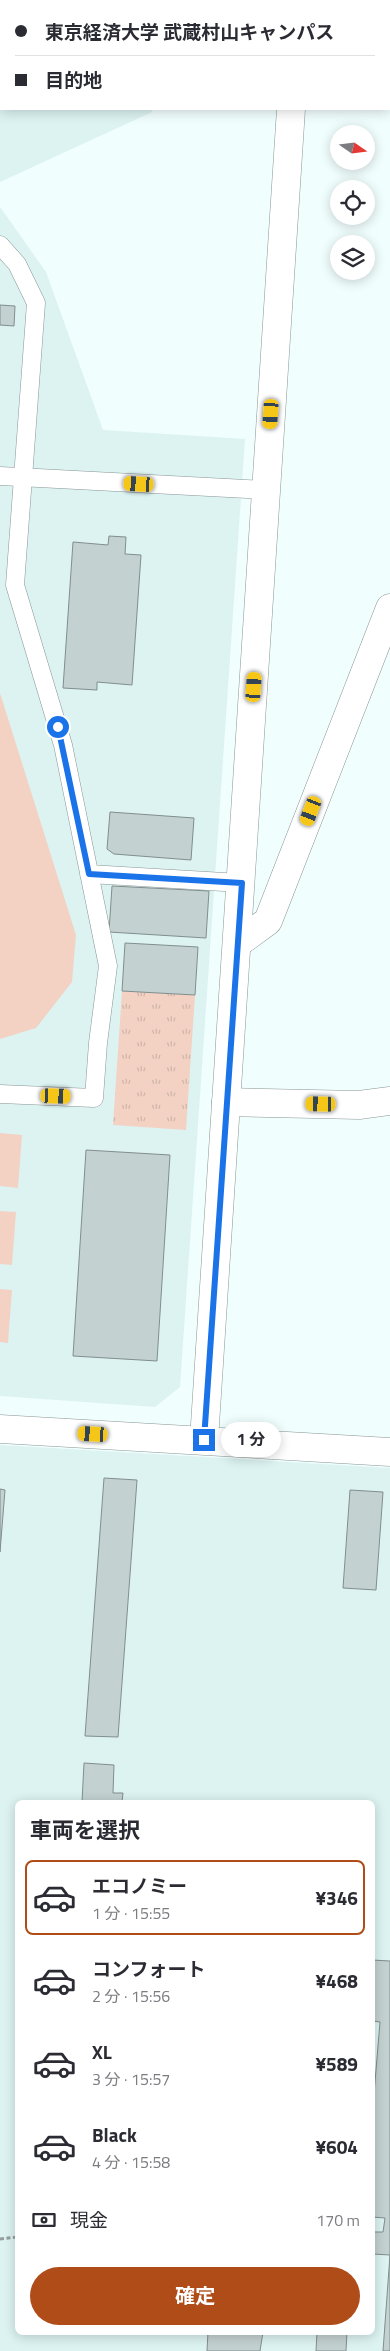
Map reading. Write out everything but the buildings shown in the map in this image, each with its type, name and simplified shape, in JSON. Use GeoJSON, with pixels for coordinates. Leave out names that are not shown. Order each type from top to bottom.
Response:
{"type":"FeatureCollection","features":[{"type":"Feature","properties":{"kind":"street"},"geometry":{"type":"LineString","coordinates":[[204,1440],[242,883],[291,110]]}},
{"type":"Feature","properties":{"kind":"street"},"geometry":{"type":"LineString","coordinates":[[238,944],[268,921],[390,608]]}},
{"type":"Feature","properties":{"kind":"street"},"geometry":{"type":"LineString","coordinates":[[226,1102],[359,1105],[390,1101]]}},
{"type":"Feature","properties":{"kind":"street"},"geometry":{"type":"LineString","coordinates":[[0,1429],[390,1452]]}},
{"type":"Feature","properties":{"kind":"lane"},"geometry":{"type":"LineString","coordinates":[[0,245],[17,264],[36,303],[16,585],[63,745],[108,966],[98,1043],[94,1098],[0,1094]]}},
{"type":"Feature","properties":{"kind":"lane"},"geometry":{"type":"LineString","coordinates":[[0,476],[266,490]]}},
{"type":"Feature","properties":{"kind":"lane"},"geometry":{"type":"LineString","coordinates":[[89,874],[242,883]]}},
{"type":"Feature","properties":{"kind":"path"},"geometry":{"type":"LineString","coordinates":[[0,2239],[15,2237]]}},
{"type":"Feature","properties":{"kind":"shaded area"},"geometry":{"type":"Polygon","coordinates":[[[0,110],[152,110],[152,112],[0,182],[0,110]]]}},
{"type":"Feature","properties":{"kind":"shaded area"},"geometry":{"type":"Polygon","coordinates":[[[0,207],[46,272],[103,430],[245,439],[180,1387],[155,1407],[0,1396],[0,207]]]}},
{"type":"Feature","properties":{"kind":"shaded area"},"geometry":{"type":"Polygon","coordinates":[[[0,1445],[390,1468],[390,2351],[0,2351],[0,1445]]]}},
{"type":"Feature","properties":{"kind":"green space"},"geometry":{"type":"Polygon","coordinates":[[[0,693],[76,935],[72,982],[36,1028],[0,1039],[0,693]]]}},
{"type":"Feature","properties":{"kind":"green space"},"geometry":{"type":"Polygon","coordinates":[[[122,991],[195,995],[186,1130],[113,1125],[122,991]]]}},
{"type":"Feature","properties":{"kind":"green space"},"geometry":{"type":"Polygon","coordinates":[[[0,1133],[22,1135],[18,1188],[0,1186],[0,1133]]]}},
{"type":"Feature","properties":{"kind":"green space"},"geometry":{"type":"Polygon","coordinates":[[[0,1211],[16,1212],[12,1265],[0,1264],[0,1211]]]}},
{"type":"Feature","properties":{"kind":"green space"},"geometry":{"type":"Polygon","coordinates":[[[0,1289],[12,1290],[8,1343],[0,1342],[0,1289]]]}},
{"type":"Feature","properties":{"kind":"route"},"geometry":{"type":"LineString","coordinates":[[58,727],[89,874],[242,883],[204,1440]]}}]}
